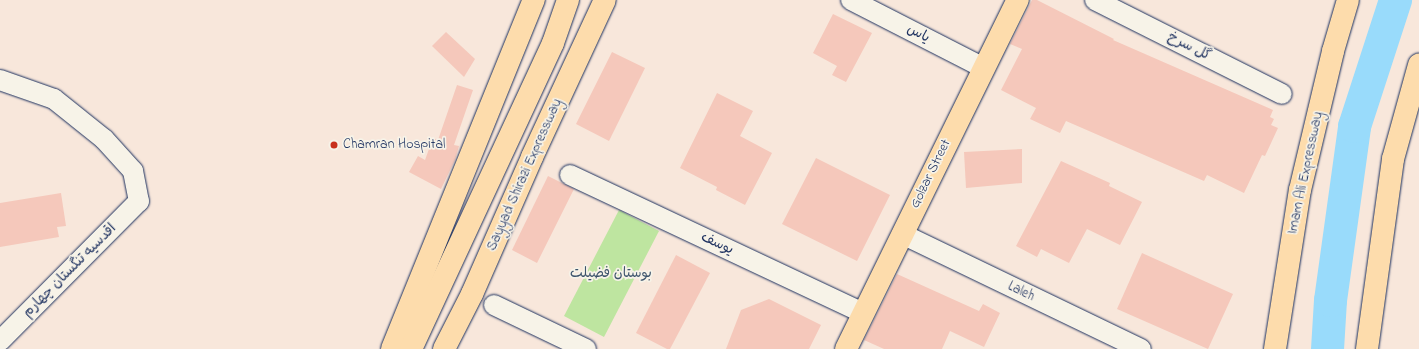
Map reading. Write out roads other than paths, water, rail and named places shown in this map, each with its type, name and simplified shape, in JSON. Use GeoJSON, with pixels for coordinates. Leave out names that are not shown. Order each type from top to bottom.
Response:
{"type":"FeatureCollection","features":[{"type":"Feature","properties":{"kind":"main road"},"geometry":{"type":"LineString","coordinates":[[392,349],[534,0]]}},
{"type":"Feature","properties":{"kind":"main road","name":"Sayyad Shirazi Expressway"},"geometry":{"type":"LineString","coordinates":[[411,349],[553,43],[568,0]]}},
{"type":"Feature","properties":{"kind":"main road","name":"Golzar Street"},"geometry":{"type":"LineString","coordinates":[[846,349],[1018,0]]}},
{"type":"Feature","properties":{"kind":"main road","name":"Imam Ali Expressway"},"geometry":{"type":"LineString","coordinates":[[1275,349],[1300,190],[1333,51],[1348,0]]}},
{"type":"Feature","properties":{"kind":"main road","name":"Sayyad Shirazi Expressway"},"geometry":{"type":"LineString","coordinates":[[444,349],[472,294],[532,157],[605,4]]}},
{"type":"Feature","properties":{"kind":"main road"},"geometry":{"type":"LineString","coordinates":[[1367,349],[1393,159],[1419,65]]}},
{"type":"Feature","properties":{"kind":"street","name":"یاس"},"geometry":{"type":"LineString","coordinates":[[851,0],[984,68]]}},
{"type":"Feature","properties":{"kind":"street","name":"گل سرخ"},"geometry":{"type":"LineString","coordinates":[[1095,0],[1282,94]]}},
{"type":"Feature","properties":{"kind":"street","name":"اقدسیه تنگستان چهارم"},"geometry":{"type":"LineString","coordinates":[[0,80],[54,99],[104,139],[133,171],[139,201],[0,341]]}},
{"type":"Feature","properties":{"kind":"street","name":"یوسف"},"geometry":{"type":"LineString","coordinates":[[570,175],[863,313]]}},
{"type":"Feature","properties":{"kind":"street","name":"Laleh"},"geometry":{"type":"LineString","coordinates":[[902,234],[1141,349]]}},
{"type":"Feature","properties":{"kind":"street"},"geometry":{"type":"LineString","coordinates":[[494,305],[586,349]]}},
{"type":"Feature","properties":{"kind":"waterway"},"geometry":{"type":"LineString","coordinates":[[1327,349],[1330,300],[1354,126],[1395,0]]}},
{"type":"Feature","properties":{"kind":"place","name":"Chamran Hospital"},"geometry":{"type":"Point","coordinates":[334,145]}},
{"type":"Feature","properties":{"kind":"park label","name":"بوستان فضیلت"},"geometry":{"type":"Point","coordinates":[611,274]}}]}
